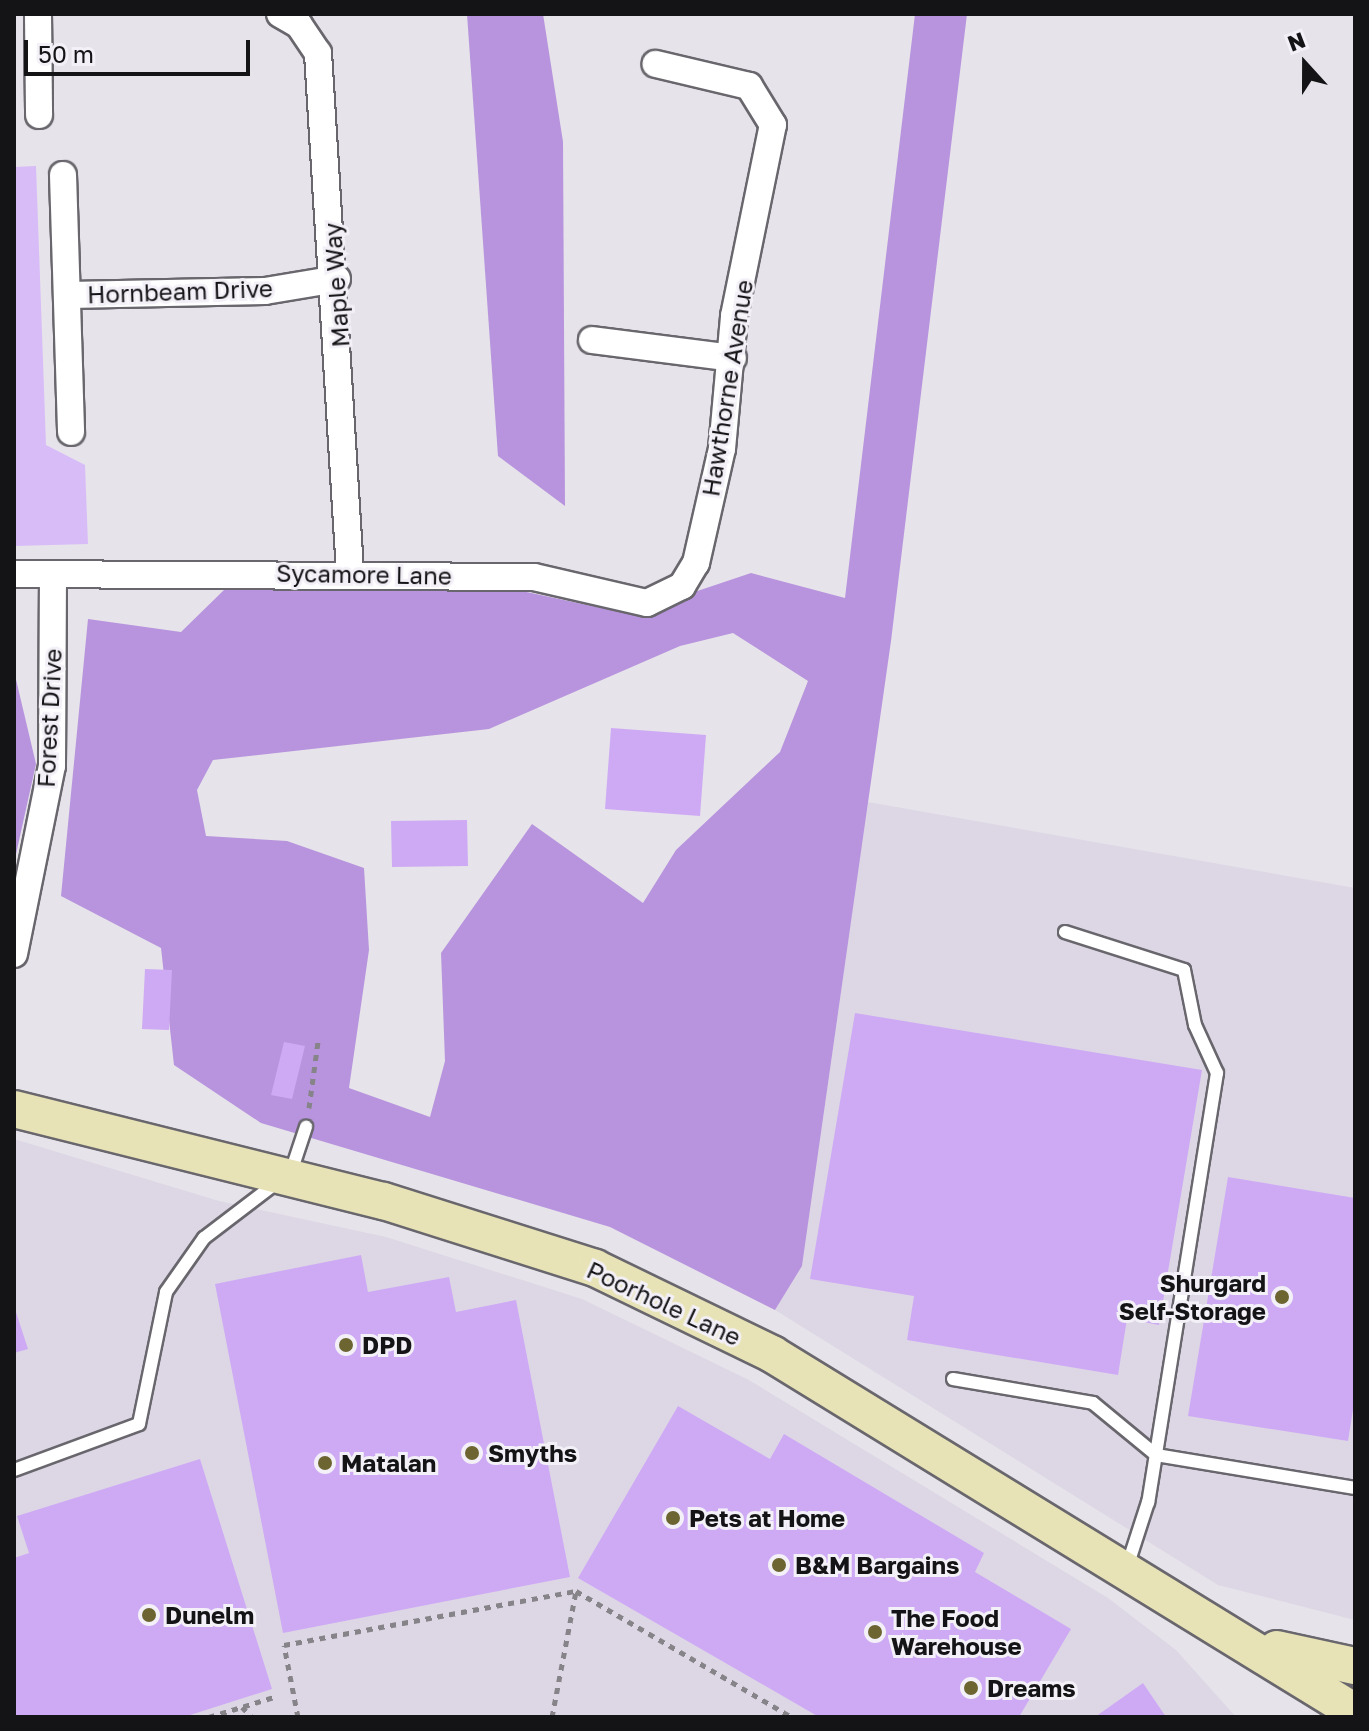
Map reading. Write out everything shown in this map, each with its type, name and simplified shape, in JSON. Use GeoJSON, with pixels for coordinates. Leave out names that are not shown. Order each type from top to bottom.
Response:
{"type":"FeatureCollection","features":[{"type":"Feature","properties":{"kind":"street"},"geometry":{"type":"LineString","coordinates":[[38,14],[39,115]]}},
{"type":"Feature","properties":{"kind":"street","name":"Maple Way"},"geometry":{"type":"LineString","coordinates":[[280,14],[299,25],[318,53],[337,279],[350,572]]}},
{"type":"Feature","properties":{"kind":"street","name":"Hawthorne Avenue"},"geometry":{"type":"LineString","coordinates":[[656,64],[740,82],[770,113],[733,358],[696,563],[671,594]]}},
{"type":"Feature","properties":{"kind":"street","name":"Hornbeam Drive"},"geometry":{"type":"LineString","coordinates":[[63,175],[71,432]]}},
{"type":"Feature","properties":{"kind":"street","name":"Hornbeam Drive"},"geometry":{"type":"LineString","coordinates":[[69,295],[265,291],[337,279]]}},
{"type":"Feature","properties":{"kind":"street"},"geometry":{"type":"LineString","coordinates":[[592,340],[733,358]]}},
{"type":"Feature","properties":{"kind":"street","name":"Sycamore Lane"},"geometry":{"type":"LineString","coordinates":[[14,574],[350,572],[534,577],[634,602],[671,594]]}},
{"type":"Feature","properties":{"kind":"street","name":"Forest Drive"},"geometry":{"type":"LineString","coordinates":[[14,954],[52,766],[53,574]]}},
{"type":"Feature","properties":{"kind":"street","name":"Poorhole Lane"},"geometry":{"type":"LineString","coordinates":[[14,1109],[290,1177],[595,1268],[772,1354],[1125,1574],[1252,1643],[1355,1712]]}},
{"type":"Feature","properties":{"kind":"street","name":"Poorhole Lane"},"geometry":{"type":"LineString","coordinates":[[1252,1643],[1355,1666]]}},
{"type":"Feature","properties":{"kind":"lane"},"geometry":{"type":"LineString","coordinates":[[1065,932],[1184,970],[1195,1025],[1217,1073],[1156,1455],[1125,1574]]}},
{"type":"Feature","properties":{"kind":"lane"},"geometry":{"type":"LineString","coordinates":[[14,1470],[139,1424],[166,1292],[204,1238],[256,1192],[290,1177],[306,1127]]}},
{"type":"Feature","properties":{"kind":"lane"},"geometry":{"type":"LineString","coordinates":[[953,1379],[1093,1403],[1156,1455],[1355,1488]]}},
{"type":"Feature","properties":{"kind":"path"},"geometry":{"type":"LineString","coordinates":[[306,1127],[318,1041]]}},
{"type":"Feature","properties":{"kind":"path"},"geometry":{"type":"LineString","coordinates":[[298,1717],[284,1645],[576,1591],[792,1717]]}},
{"type":"Feature","properties":{"kind":"path"},"geometry":{"type":"LineString","coordinates":[[552,1717],[576,1591]]}},
{"type":"Feature","properties":{"kind":"path"},"geometry":{"type":"LineString","coordinates":[[209,1717],[274,1697]]}},
{"type":"Feature","properties":{"kind":"path"},"geometry":{"type":"LineString","coordinates":[[242,1707],[246,1717]]}},
{"type":"Feature","properties":{"kind":"path"},"geometry":{"type":"LineString","coordinates":[[242,1707],[252,1717]]}},
{"type":"Feature","properties":{"kind":"shaded area"},"geometry":{"type":"Polygon","coordinates":[[[467,14],[543,14],[563,142],[565,506],[498,456],[467,14]]]}},
{"type":"Feature","properties":{"kind":"shaded area"},"geometry":{"type":"Polygon","coordinates":[[[915,14],[967,14],[891,641],[802,1266],[775,1310],[610,1227],[261,1123],[174,1065],[161,948],[61,896],[88,619],[181,632],[224,590],[503,587],[629,614],[751,573],[845,598],[915,14]],[[733,633],[680,646],[489,729],[213,760],[197,790],[206,836],[287,841],[364,868],[369,950],[349,1088],[430,1117],[445,1061],[441,953],[532,824],[643,903],[676,850],[780,752],[808,681],[733,633]]]}},
{"type":"Feature","properties":{"kind":"shaded area"},"geometry":{"type":"Polygon","coordinates":[[[36,166],[46,445],[85,465],[88,544],[14,546],[14,167],[36,166]]]}},
{"type":"Feature","properties":{"kind":"shaded area"},"geometry":{"type":"Polygon","coordinates":[[[14,671],[36,764],[14,863],[14,671]]]}},
{"type":"Feature","properties":{"kind":"shaded area"},"geometry":{"type":"Polygon","coordinates":[[[868,802],[1355,888],[1355,1620],[1218,1585],[775,1310],[802,1266],[868,802]]]}},
{"type":"Feature","properties":{"kind":"shaded area"},"geometry":{"type":"Polygon","coordinates":[[[14,1139],[219,1201],[386,1237],[582,1299],[749,1380],[1108,1598],[1176,1650],[1236,1717],[14,1717],[14,1139]]]}},
{"type":"Feature","properties":{"kind":"building"},"geometry":{"type":"Polygon","coordinates":[[[611,728],[706,735],[700,816],[605,809],[611,728]]]}},
{"type":"Feature","properties":{"kind":"building"},"geometry":{"type":"Polygon","coordinates":[[[467,820],[468,866],[392,867],[391,821],[467,820]]]}},
{"type":"Feature","properties":{"kind":"building"},"geometry":{"type":"Polygon","coordinates":[[[145,969],[172,970],[169,1030],[142,1029],[145,969]]]}},
{"type":"Feature","properties":{"kind":"building"},"geometry":{"type":"Polygon","coordinates":[[[855,1013],[1202,1070],[1159,1325],[1127,1319],[1118,1375],[907,1340],[914,1296],[810,1279],[855,1013]]]}},
{"type":"Feature","properties":{"kind":"building"},"geometry":{"type":"Polygon","coordinates":[[[284,1042],[305,1046],[292,1099],[271,1095],[284,1042]]]}},
{"type":"Feature","properties":{"kind":"building","name":"Shurgard Self-Storage"},"geometry":{"type":"Polygon","coordinates":[[[1228,1177],[1355,1198],[1355,1397],[1348,1441],[1188,1416],[1228,1177]]]}},
{"type":"Feature","properties":{"kind":"building"},"geometry":{"type":"Polygon","coordinates":[[[361,1255],[368,1292],[449,1277],[456,1312],[516,1300],[570,1577],[283,1633],[215,1284],[361,1255]]]}},
{"type":"Feature","properties":{"kind":"building"},"geometry":{"type":"Polygon","coordinates":[[[14,1306],[28,1349],[14,1353],[14,1306]]]}},
{"type":"Feature","properties":{"kind":"building"},"geometry":{"type":"Polygon","coordinates":[[[678,1406],[770,1459],[784,1434],[984,1553],[975,1572],[1071,1629],[1019,1717],[819,1717],[578,1578],[678,1406]]]}},
{"type":"Feature","properties":{"kind":"building"},"geometry":{"type":"Polygon","coordinates":[[[200,1459],[272,1689],[184,1717],[14,1717],[14,1558],[29,1553],[17,1516],[200,1459]]]}},
{"type":"Feature","properties":{"kind":"building"},"geometry":{"type":"Polygon","coordinates":[[[1143,1683],[1166,1717],[1095,1717],[1143,1683]]]}},
{"type":"Feature","properties":{"kind":"place","name":"Shurgard Self-Storage"},"geometry":{"type":"Point","coordinates":[1282,1297]}},
{"type":"Feature","properties":{"kind":"place","name":"DPD"},"geometry":{"type":"Point","coordinates":[346,1345]}},
{"type":"Feature","properties":{"kind":"place","name":"Smyths"},"geometry":{"type":"Point","coordinates":[472,1453]}},
{"type":"Feature","properties":{"kind":"place","name":"Matalan"},"geometry":{"type":"Point","coordinates":[325,1463]}},
{"type":"Feature","properties":{"kind":"place","name":"Pets at Home"},"geometry":{"type":"Point","coordinates":[673,1518]}},
{"type":"Feature","properties":{"kind":"place","name":"B&M Bargains"},"geometry":{"type":"Point","coordinates":[779,1565]}},
{"type":"Feature","properties":{"kind":"place","name":"Dunelm"},"geometry":{"type":"Point","coordinates":[149,1615]}},
{"type":"Feature","properties":{"kind":"place","name":"The Food Warehouse"},"geometry":{"type":"Point","coordinates":[875,1632]}},
{"type":"Feature","properties":{"kind":"place","name":"Dreams"},"geometry":{"type":"Point","coordinates":[971,1688]}}]}
